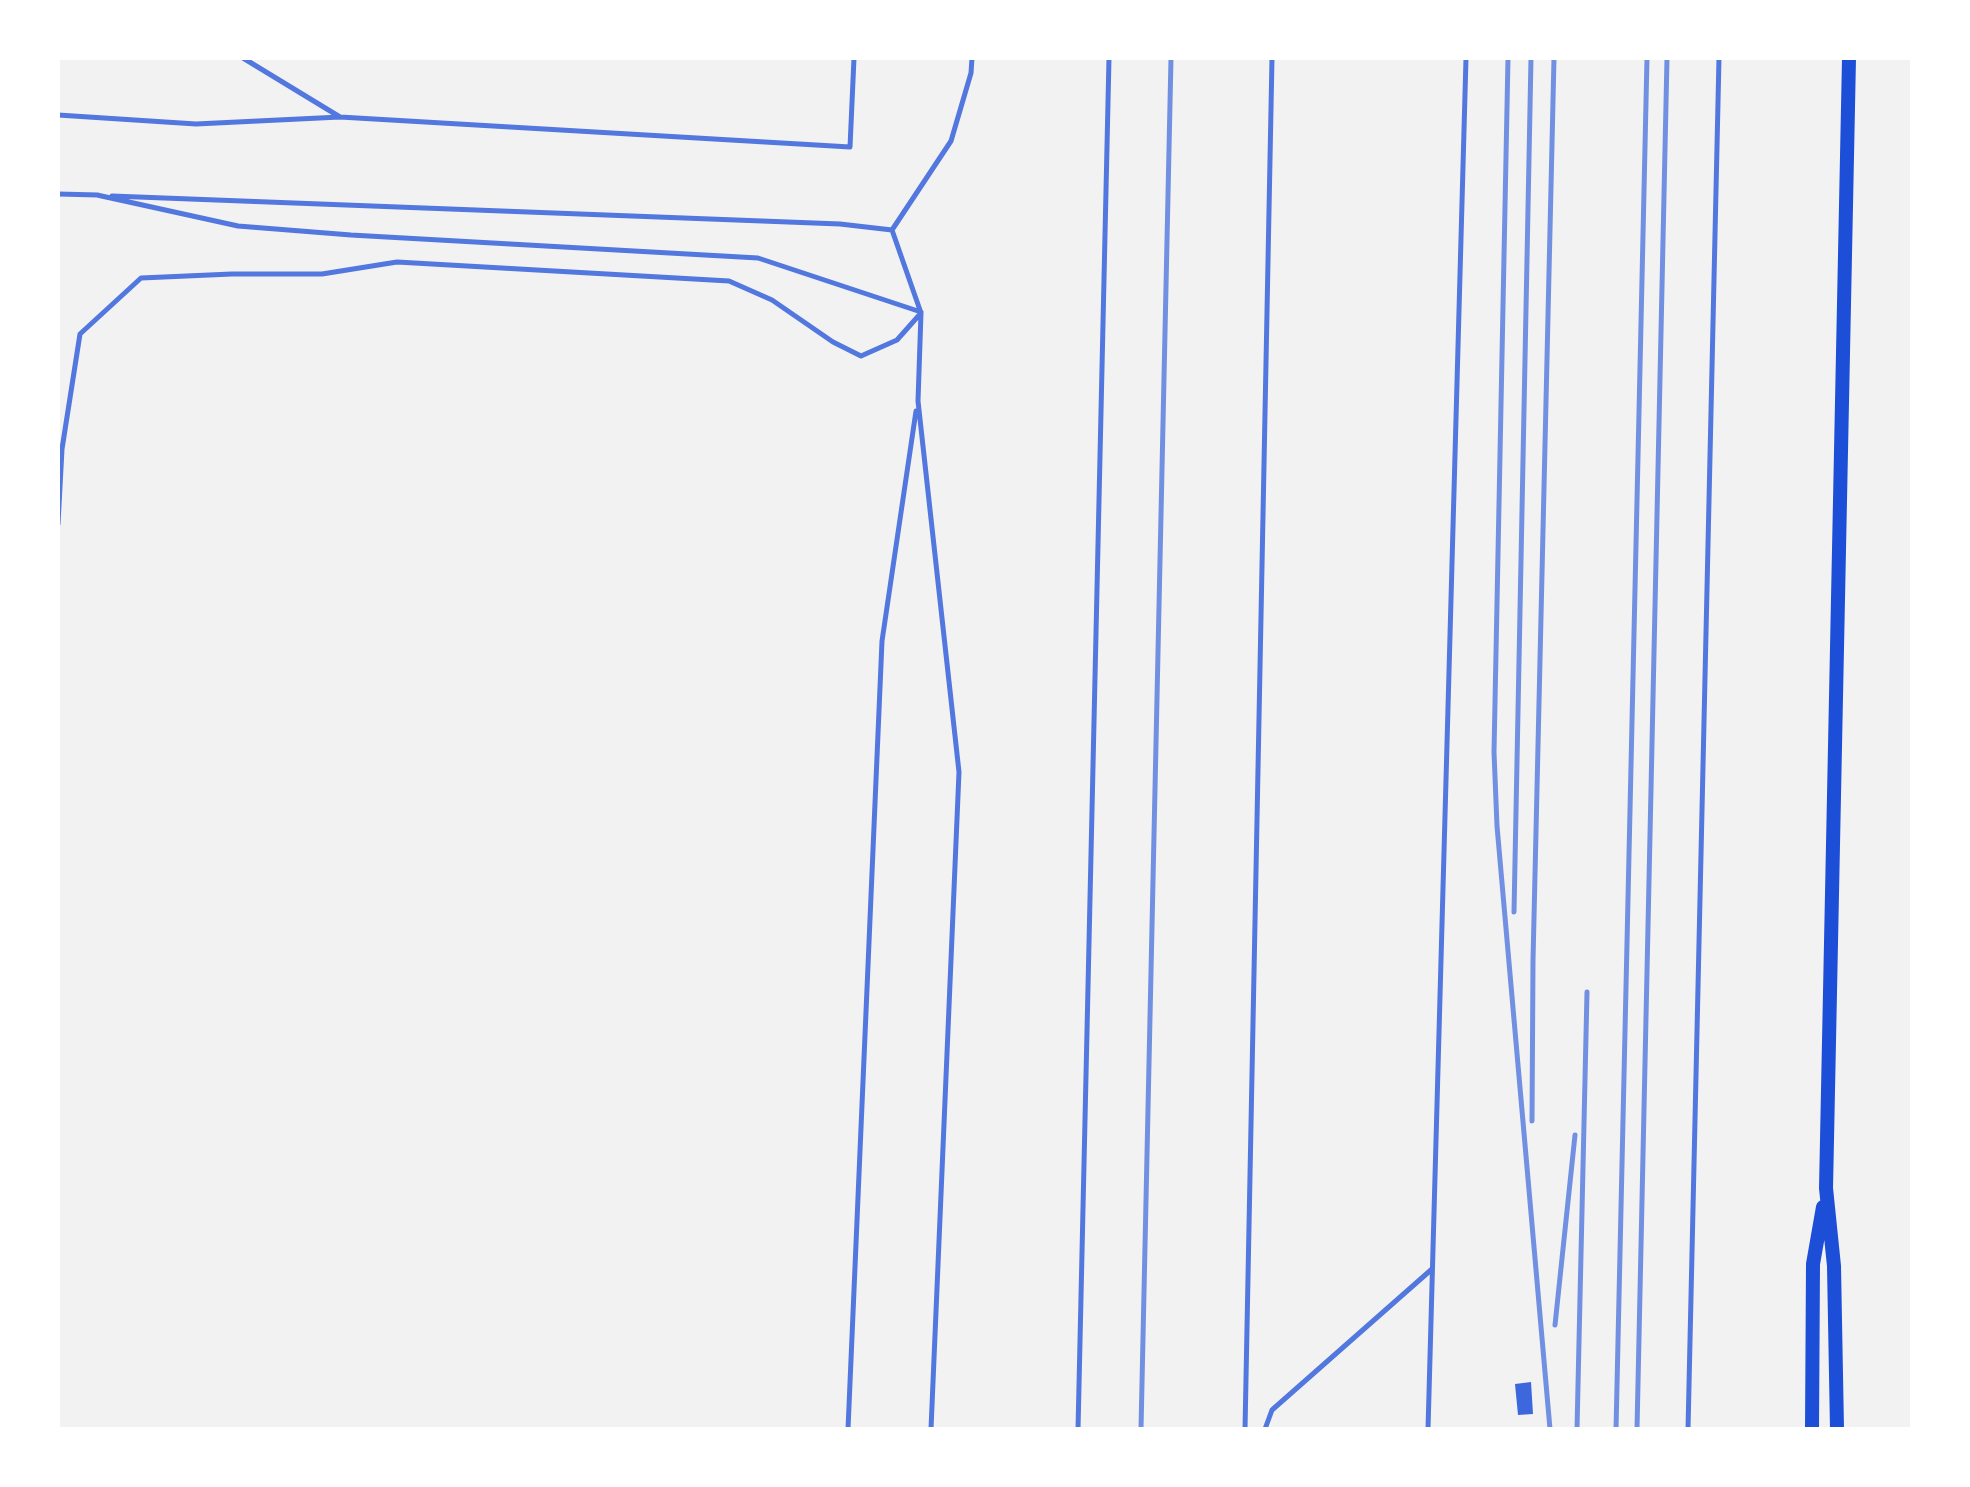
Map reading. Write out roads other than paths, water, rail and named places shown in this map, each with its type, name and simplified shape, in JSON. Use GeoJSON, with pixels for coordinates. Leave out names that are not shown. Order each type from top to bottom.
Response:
{"type":"FeatureCollection","features":[{"type":"Feature","properties":{"kind":"main road"},"geometry":{"type":"LineString","coordinates":[[1837,1429],[1834,1266],[1826,1188],[1849,58]]}},
{"type":"Feature","properties":{"kind":"main road"},"geometry":{"type":"LineString","coordinates":[[1812,1429],[1813,1264],[1826,1188]]}},
{"type":"Feature","properties":{"kind":"lane"},"geometry":{"type":"LineString","coordinates":[[243,58],[340,117]]}},
{"type":"Feature","properties":{"kind":"lane"},"geometry":{"type":"LineString","coordinates":[[58,115],[196,124],[340,117],[849,147],[855,58]]}},
{"type":"Feature","properties":{"kind":"lane"},"geometry":{"type":"LineString","coordinates":[[892,230],[951,141],[971,73],[972,58]]}},
{"type":"Feature","properties":{"kind":"lane"},"geometry":{"type":"LineString","coordinates":[[1078,1429],[1109,58]]}},
{"type":"Feature","properties":{"kind":"lane"},"geometry":{"type":"LineString","coordinates":[[1245,1429],[1272,58]]}},
{"type":"Feature","properties":{"kind":"lane"},"geometry":{"type":"LineString","coordinates":[[1428,1429],[1466,58]]}},
{"type":"Feature","properties":{"kind":"lane"},"geometry":{"type":"LineString","coordinates":[[1688,1429],[1719,58]]}},
{"type":"Feature","properties":{"kind":"lane"},"geometry":{"type":"LineString","coordinates":[[58,194],[826,224],[892,230]]}},
{"type":"Feature","properties":{"kind":"lane"},"geometry":{"type":"LineString","coordinates":[[97,195],[238,226],[364,236],[758,258],[921,313]]}},
{"type":"Feature","properties":{"kind":"lane"},"geometry":{"type":"LineString","coordinates":[[848,1429],[882,641],[918,401],[921,313],[892,230]]}},
{"type":"Feature","properties":{"kind":"lane"},"geometry":{"type":"LineString","coordinates":[[58,524],[62,449],[80,334],[141,278],[322,274],[397,262],[729,281],[772,300],[833,342],[861,356],[897,340],[921,313]]}},
{"type":"Feature","properties":{"kind":"lane"},"geometry":{"type":"LineString","coordinates":[[918,401],[959,772],[932,1429]]}},
{"type":"Feature","properties":{"kind":"lane"},"geometry":{"type":"LineString","coordinates":[[1265,1429],[1272,1409],[1432,1269]]}},
{"type":"Feature","properties":{"kind":"railway"},"geometry":{"type":"LineString","coordinates":[[1141,1429],[1171,58]]}},
{"type":"Feature","properties":{"kind":"railway"},"geometry":{"type":"LineString","coordinates":[[1508,58],[1494,752],[1497,826],[1550,1429]]}},
{"type":"Feature","properties":{"kind":"railway"},"geometry":{"type":"LineString","coordinates":[[1514,912],[1531,58]]}},
{"type":"Feature","properties":{"kind":"railway"},"geometry":{"type":"LineString","coordinates":[[1532,1121],[1533,960],[1554,58]]}},
{"type":"Feature","properties":{"kind":"railway"},"geometry":{"type":"LineString","coordinates":[[1616,1429],[1647,58]]}},
{"type":"Feature","properties":{"kind":"railway"},"geometry":{"type":"LineString","coordinates":[[1637,1429],[1667,58]]}},
{"type":"Feature","properties":{"kind":"railway"},"geometry":{"type":"LineString","coordinates":[[1577,1429],[1587,992]]}},
{"type":"Feature","properties":{"kind":"railway"},"geometry":{"type":"LineString","coordinates":[[1555,1325],[1575,1135]]}}]}
